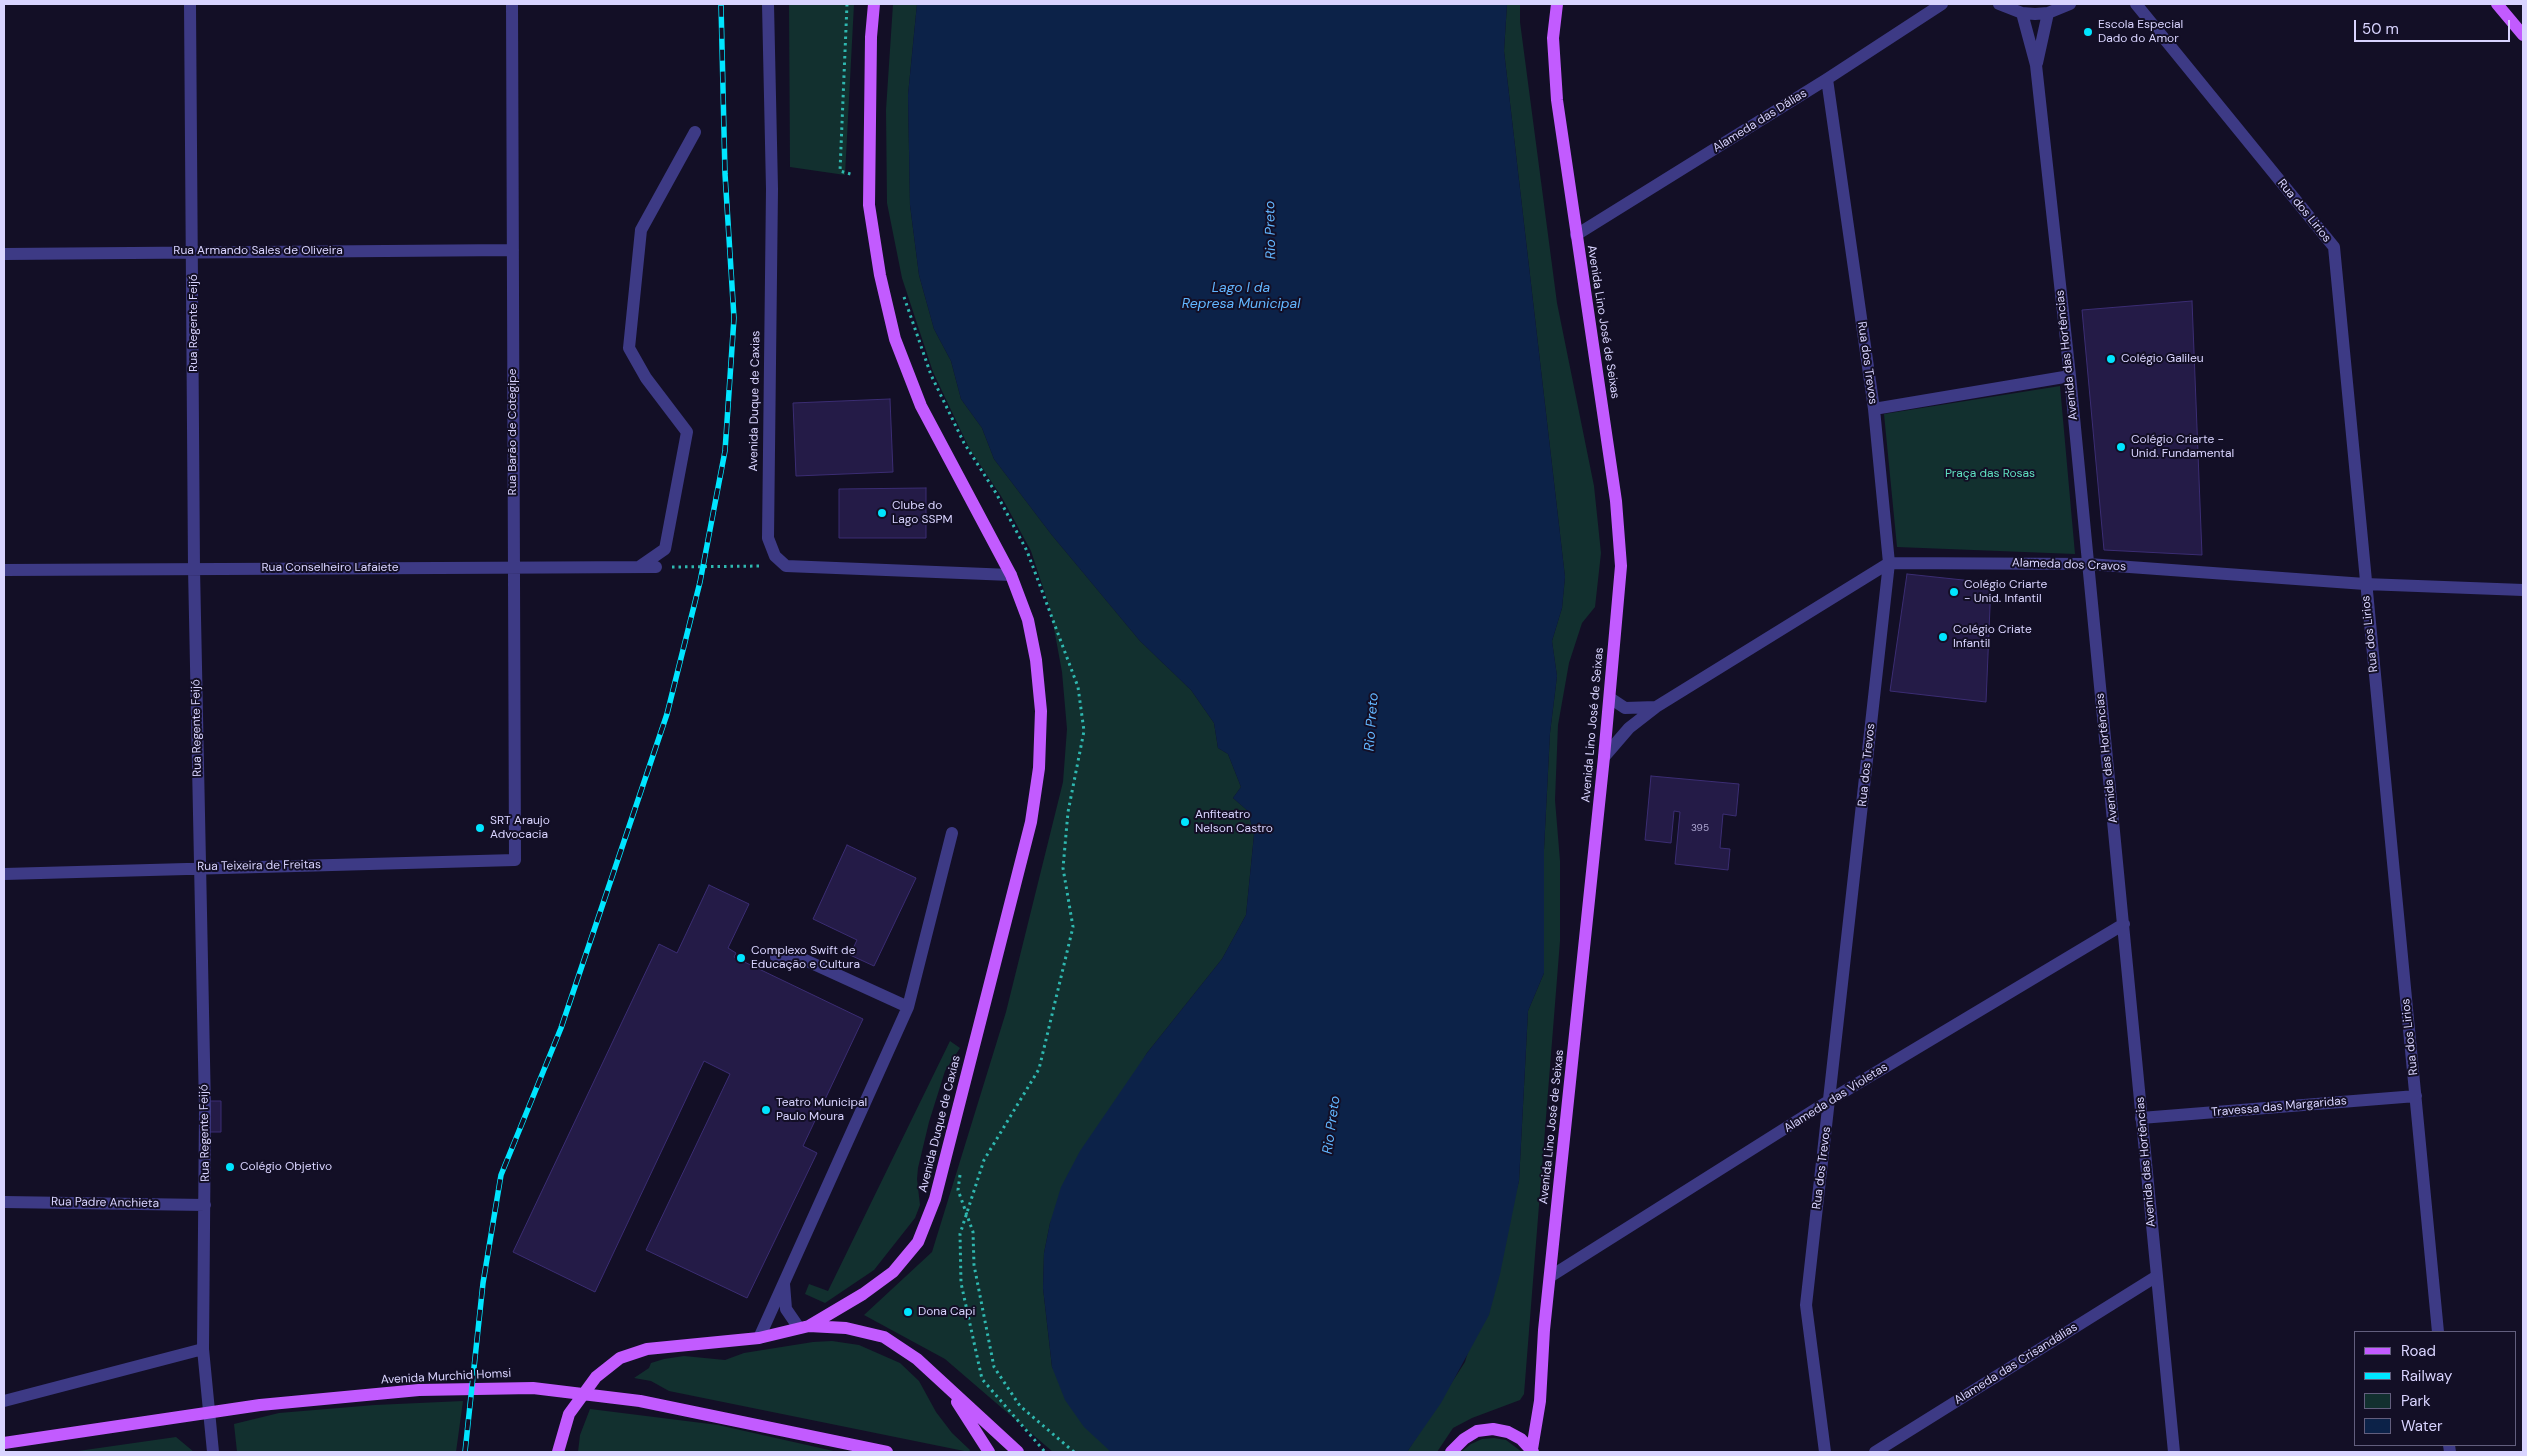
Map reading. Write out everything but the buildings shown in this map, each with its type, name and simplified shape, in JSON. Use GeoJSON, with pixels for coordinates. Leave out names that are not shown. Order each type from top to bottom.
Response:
{"type":"FeatureCollection","features":[{"type":"Feature","properties":{"kind":"main road","name":"Avenida Duque de Caxias"},"geometry":{"type":"LineString","coordinates":[[558,1452],[569,1414],[596,1377],[620,1358],[648,1350],[759,1338],[804,1327],[863,1294],[893,1272],[918,1242],[935,1199],[1031,822],[1039,768],[1041,711],[1036,660],[1028,620],[1011,575],[921,406],[895,339],[880,275],[869,205],[871,37],[874,4]]}},
{"type":"Feature","properties":{"kind":"main road","name":"Avenida Lino José de Seixas"},"geometry":{"type":"LineString","coordinates":[[1533,1451],[1540,1401],[1544,1330],[1610,698],[1621,566],[1616,501],[1557,100],[1553,38],[1556,4]]}},
{"type":"Feature","properties":{"kind":"main road"},"geometry":{"type":"LineString","coordinates":[[2497,4],[2523,35]]}},
{"type":"Feature","properties":{"kind":"main road"},"geometry":{"type":"LineString","coordinates":[[804,1327],[846,1328],[884,1337],[917,1359],[945,1383],[1018,1452]]}},
{"type":"Feature","properties":{"kind":"main road"},"geometry":{"type":"LineString","coordinates":[[945,1383],[989,1452]]}},
{"type":"Feature","properties":{"kind":"main road","name":"Avenida Murchid Homsi"},"geometry":{"type":"LineString","coordinates":[[4,1444],[260,1405],[419,1390],[533,1388],[640,1401],[887,1452]]}},
{"type":"Feature","properties":{"kind":"main road"},"geometry":{"type":"LineString","coordinates":[[1451,1451],[1464,1438],[1477,1431],[1493,1429],[1508,1432],[1521,1439],[1533,1451]]}},
{"type":"Feature","properties":{"kind":"street","name":"Rua Regente Feijó"},"geometry":{"type":"LineString","coordinates":[[190,4],[194,568],[205,1205],[204,1349],[213,1452]]}},
{"type":"Feature","properties":{"kind":"street","name":"Rua Barão de Cotegipe"},"geometry":{"type":"LineString","coordinates":[[512,4],[515,860]]}},
{"type":"Feature","properties":{"kind":"street","name":"Avenida Duque de Caxias"},"geometry":{"type":"LineString","coordinates":[[768,4],[772,189],[768,538],[775,556],[786,566],[1011,575]]}},
{"type":"Feature","properties":{"kind":"street","name":"Alameda das Dálias"},"geometry":{"type":"LineString","coordinates":[[1576,235],[1827,79],[1942,4]]}},
{"type":"Feature","properties":{"kind":"street"},"geometry":{"type":"LineString","coordinates":[[1998,4],[2022,13],[2048,13],[2070,4]]}},
{"type":"Feature","properties":{"kind":"street","name":"Rua dos Lirios"},"geometry":{"type":"LineString","coordinates":[[2136,4],[2334,247],[2438,1331]]}},
{"type":"Feature","properties":{"kind":"street","name":"Avenida das Hortências"},"geometry":{"type":"LineString","coordinates":[[2022,13],[2036,65],[2070,376],[2174,1452]]}},
{"type":"Feature","properties":{"kind":"street","name":"Avenida das Hortências"},"geometry":{"type":"LineString","coordinates":[[2036,65],[2048,13]]}},
{"type":"Feature","properties":{"kind":"street","name":"Rua dos Trevos"},"geometry":{"type":"LineString","coordinates":[[1826,1452],[1806,1305],[1889,562],[1874,409],[1827,79]]}},
{"type":"Feature","properties":{"kind":"street"},"geometry":{"type":"LineString","coordinates":[[639,568],[665,550],[687,432],[646,378],[630,348],[641,230],[695,132]]}},
{"type":"Feature","properties":{"kind":"street","name":"Rua Armando Sales de Oliveira"},"geometry":{"type":"LineString","coordinates":[[4,254],[193,251],[513,250]]}},
{"type":"Feature","properties":{"kind":"street"},"geometry":{"type":"LineString","coordinates":[[1874,409],[2070,376]]}},
{"type":"Feature","properties":{"kind":"street"},"geometry":{"type":"LineString","coordinates":[[1604,757],[1629,728],[1656,707],[1889,562]]}},
{"type":"Feature","properties":{"kind":"street","name":"Alameda dos Cravos"},"geometry":{"type":"LineString","coordinates":[[1889,562],[2088,564],[2365,584],[2523,590]]}},
{"type":"Feature","properties":{"kind":"street","name":"Rua Conselheiro Lafaiete"},"geometry":{"type":"LineString","coordinates":[[4,570],[656,567]]}},
{"type":"Feature","properties":{"kind":"street"},"geometry":{"type":"LineString","coordinates":[[1610,698],[1625,708],[1656,707]]}},
{"type":"Feature","properties":{"kind":"street"},"geometry":{"type":"LineString","coordinates":[[759,1338],[783,1281],[908,1007],[952,833]]}},
{"type":"Feature","properties":{"kind":"street","name":"Rua Teixeira de Freitas"},"geometry":{"type":"LineString","coordinates":[[4,874],[199,867],[515,860]]}},
{"type":"Feature","properties":{"kind":"street","name":"Alameda das Violetas"},"geometry":{"type":"LineString","coordinates":[[1551,1276],[1830,1100],[2124,924]]}},
{"type":"Feature","properties":{"kind":"street"},"geometry":{"type":"LineString","coordinates":[[776,957],[794,955],[908,1007]]}},
{"type":"Feature","properties":{"kind":"street","name":"Travessa das Margaridas"},"geometry":{"type":"LineString","coordinates":[[2141,1118],[2416,1096]]}},
{"type":"Feature","properties":{"kind":"street","name":"Rua Padre Anchieta"},"geometry":{"type":"LineString","coordinates":[[4,1202],[205,1205]]}},
{"type":"Feature","properties":{"kind":"street","name":"Alameda das Crisandálias"},"geometry":{"type":"LineString","coordinates":[[1875,1452],[2157,1276]]}},
{"type":"Feature","properties":{"kind":"street"},"geometry":{"type":"LineString","coordinates":[[783,1281],[786,1308],[804,1327]]}},
{"type":"Feature","properties":{"kind":"street"},"geometry":{"type":"LineString","coordinates":[[4,1401],[204,1349]]}},
{"type":"Feature","properties":{"kind":"path"},"geometry":{"type":"LineString","coordinates":[[847,4],[840,171],[869,178]]}},
{"type":"Feature","properties":{"kind":"path"},"geometry":{"type":"LineString","coordinates":[[902,292],[931,374],[960,434],[996,493],[1027,551],[1078,687],[1084,731],[1068,812],[1063,868],[1073,927],[1039,1069],[984,1160],[960,1234],[961,1284],[982,1379],[1045,1452]]}},
{"type":"Feature","properties":{"kind":"path"},"geometry":{"type":"LineString","coordinates":[[692,566],[741,567]]}},
{"type":"Feature","properties":{"kind":"path"},"geometry":{"type":"LineString","coordinates":[[962,1166],[958,1190],[973,1232],[974,1265],[994,1367],[1020,1406],[1074,1452]]}},
{"type":"Feature","properties":{"kind":"green space"},"geometry":{"type":"Polygon","coordinates":[[[789,4],[854,4],[845,175],[790,167],[789,4]]]}},
{"type":"Feature","properties":{"kind":"green space"},"geometry":{"type":"Polygon","coordinates":[[[893,4],[917,4],[908,95],[910,205],[919,275],[934,329],[951,361],[961,399],[982,428],[994,459],[1051,534],[1140,641],[1191,690],[1214,723],[1218,748],[1228,754],[1241,787],[1233,798],[1248,811],[1254,835],[1246,915],[1222,959],[1147,1053],[1050,1223],[1044,1253],[1043,1288],[1052,1367],[1111,1452],[1053,1452],[945,1359],[864,1315],[932,1252],[1006,1012],[1063,782],[1067,729],[1062,672],[1051,612],[1031,551],[1001,496],[969,448],[933,372],[902,278],[887,203],[886,110],[893,4]]]}},
{"type":"Feature","properties":{"kind":"green space"},"geometry":{"type":"Polygon","coordinates":[[[1507,4],[1520,4],[1520,22],[1557,303],[1594,486],[1601,553],[1595,607],[1582,623],[1569,663],[1558,725],[1555,800],[1560,861],[1560,941],[1524,1394],[1520,1400],[1472,1418],[1453,1428],[1437,1452],[1407,1452],[1465,1362],[1519,1181],[1528,1011],[1544,973],[1544,849],[1550,733],[1557,676],[1552,641],[1562,608],[1565,577],[1504,51],[1507,4]]]}},
{"type":"Feature","properties":{"kind":"green space","name":"Praça das Rosas"},"geometry":{"type":"Polygon","coordinates":[[[2060,386],[2075,554],[1897,547],[1884,414],[2060,386]]]}},
{"type":"Feature","properties":{"kind":"green space"},"geometry":{"type":"Polygon","coordinates":[[[950,1041],[960,1048],[945,1071],[929,1122],[918,1168],[917,1179],[920,1205],[915,1218],[874,1270],[825,1303],[805,1294],[809,1284],[828,1291],[950,1041]]]}},
{"type":"Feature","properties":{"kind":"green space"},"geometry":{"type":"Polygon","coordinates":[[[832,1341],[859,1345],[900,1363],[919,1381],[936,1412],[952,1433],[970,1450],[969,1452],[669,1391],[651,1381],[634,1378],[649,1368],[651,1363],[664,1359],[684,1356],[725,1360],[744,1353],[813,1342],[832,1341]]]}},
{"type":"Feature","properties":{"kind":"green space"},"geometry":{"type":"Polygon","coordinates":[[[463,1401],[456,1452],[237,1452],[234,1424],[279,1413],[375,1405],[463,1401]]]}},
{"type":"Feature","properties":{"kind":"green space"},"geometry":{"type":"Polygon","coordinates":[[[590,1409],[718,1425],[838,1452],[578,1452],[580,1435],[590,1409]]]}},
{"type":"Feature","properties":{"kind":"green space"},"geometry":{"type":"Polygon","coordinates":[[[176,1437],[194,1452],[71,1452],[176,1437]]]}},
{"type":"Feature","properties":{"kind":"green space"},"geometry":{"type":"Polygon","coordinates":[[[1482,1439],[1506,1440],[1522,1452],[1461,1452],[1471,1444],[1482,1439]]]}},
{"type":"Feature","properties":{"kind":"water","name":"Lago I da Represa Municipal"},"geometry":{"type":"Polygon","coordinates":[[[917,4],[1507,4],[1504,51],[1565,577],[1562,608],[1552,641],[1557,676],[1550,733],[1544,849],[1544,973],[1528,1011],[1519,1181],[1500,1274],[1489,1315],[1441,1403],[1407,1452],[1111,1452],[1084,1427],[1065,1400],[1052,1367],[1043,1288],[1044,1253],[1050,1223],[1061,1187],[1080,1151],[1147,1053],[1222,959],[1246,915],[1254,835],[1248,811],[1233,798],[1241,787],[1228,754],[1218,748],[1214,723],[1191,690],[1140,641],[1051,534],[994,459],[982,428],[961,399],[951,361],[934,329],[919,275],[910,205],[908,95],[917,4]]]}},
{"type":"Feature","properties":{"kind":"railway"},"geometry":{"type":"LineString","coordinates":[[465,1452],[483,1283],[501,1175],[561,1028],[667,714],[700,582],[725,451],[734,318],[725,174],[721,4]]}},
{"type":"Feature","properties":{"kind":"place","name":"Escola Especial Dado do Amor"},"geometry":{"type":"Point","coordinates":[2088,32]}},
{"type":"Feature","properties":{"kind":"place","name":"Colégio Galileu"},"geometry":{"type":"Point","coordinates":[2111,359]}},
{"type":"Feature","properties":{"kind":"place","name":"Colégio Criarte - Unid. Fundamental"},"geometry":{"type":"Point","coordinates":[2121,447]}},
{"type":"Feature","properties":{"kind":"place","name":"Clube do Lago SSPM"},"geometry":{"type":"Point","coordinates":[882,513]}},
{"type":"Feature","properties":{"kind":"place","name":"Colégio Criarte - Unid. Infantil"},"geometry":{"type":"Point","coordinates":[1954,592]}},
{"type":"Feature","properties":{"kind":"place","name":"Colégio Criate Infantil"},"geometry":{"type":"Point","coordinates":[1943,637]}},
{"type":"Feature","properties":{"kind":"place","name":"Anfiteatro Nelson Castro"},"geometry":{"type":"Point","coordinates":[1185,822]}},
{"type":"Feature","properties":{"kind":"place","name":"SRT Araujo Advocacia"},"geometry":{"type":"Point","coordinates":[480,828]}},
{"type":"Feature","properties":{"kind":"place","name":"Complexo Swift de Educação e Cultura"},"geometry":{"type":"Point","coordinates":[741,958]}},
{"type":"Feature","properties":{"kind":"place","name":"Teatro Municipal Paulo Moura"},"geometry":{"type":"Point","coordinates":[766,1110]}},
{"type":"Feature","properties":{"kind":"place","name":"Colégio Objetivo"},"geometry":{"type":"Point","coordinates":[230,1167]}},
{"type":"Feature","properties":{"kind":"place","name":"Dona Capi"},"geometry":{"type":"Point","coordinates":[908,1312]}},
{"type":"Feature","properties":{"kind":"water label","name":"Rio Preto"},"geometry":{"type":"Point","coordinates":[1271,230]}},
{"type":"Feature","properties":{"kind":"water label","name":"Rio Preto"},"geometry":{"type":"Point","coordinates":[1372,722]}},
{"type":"Feature","properties":{"kind":"water label","name":"Rio Preto"},"geometry":{"type":"Point","coordinates":[1332,1125]}}]}
